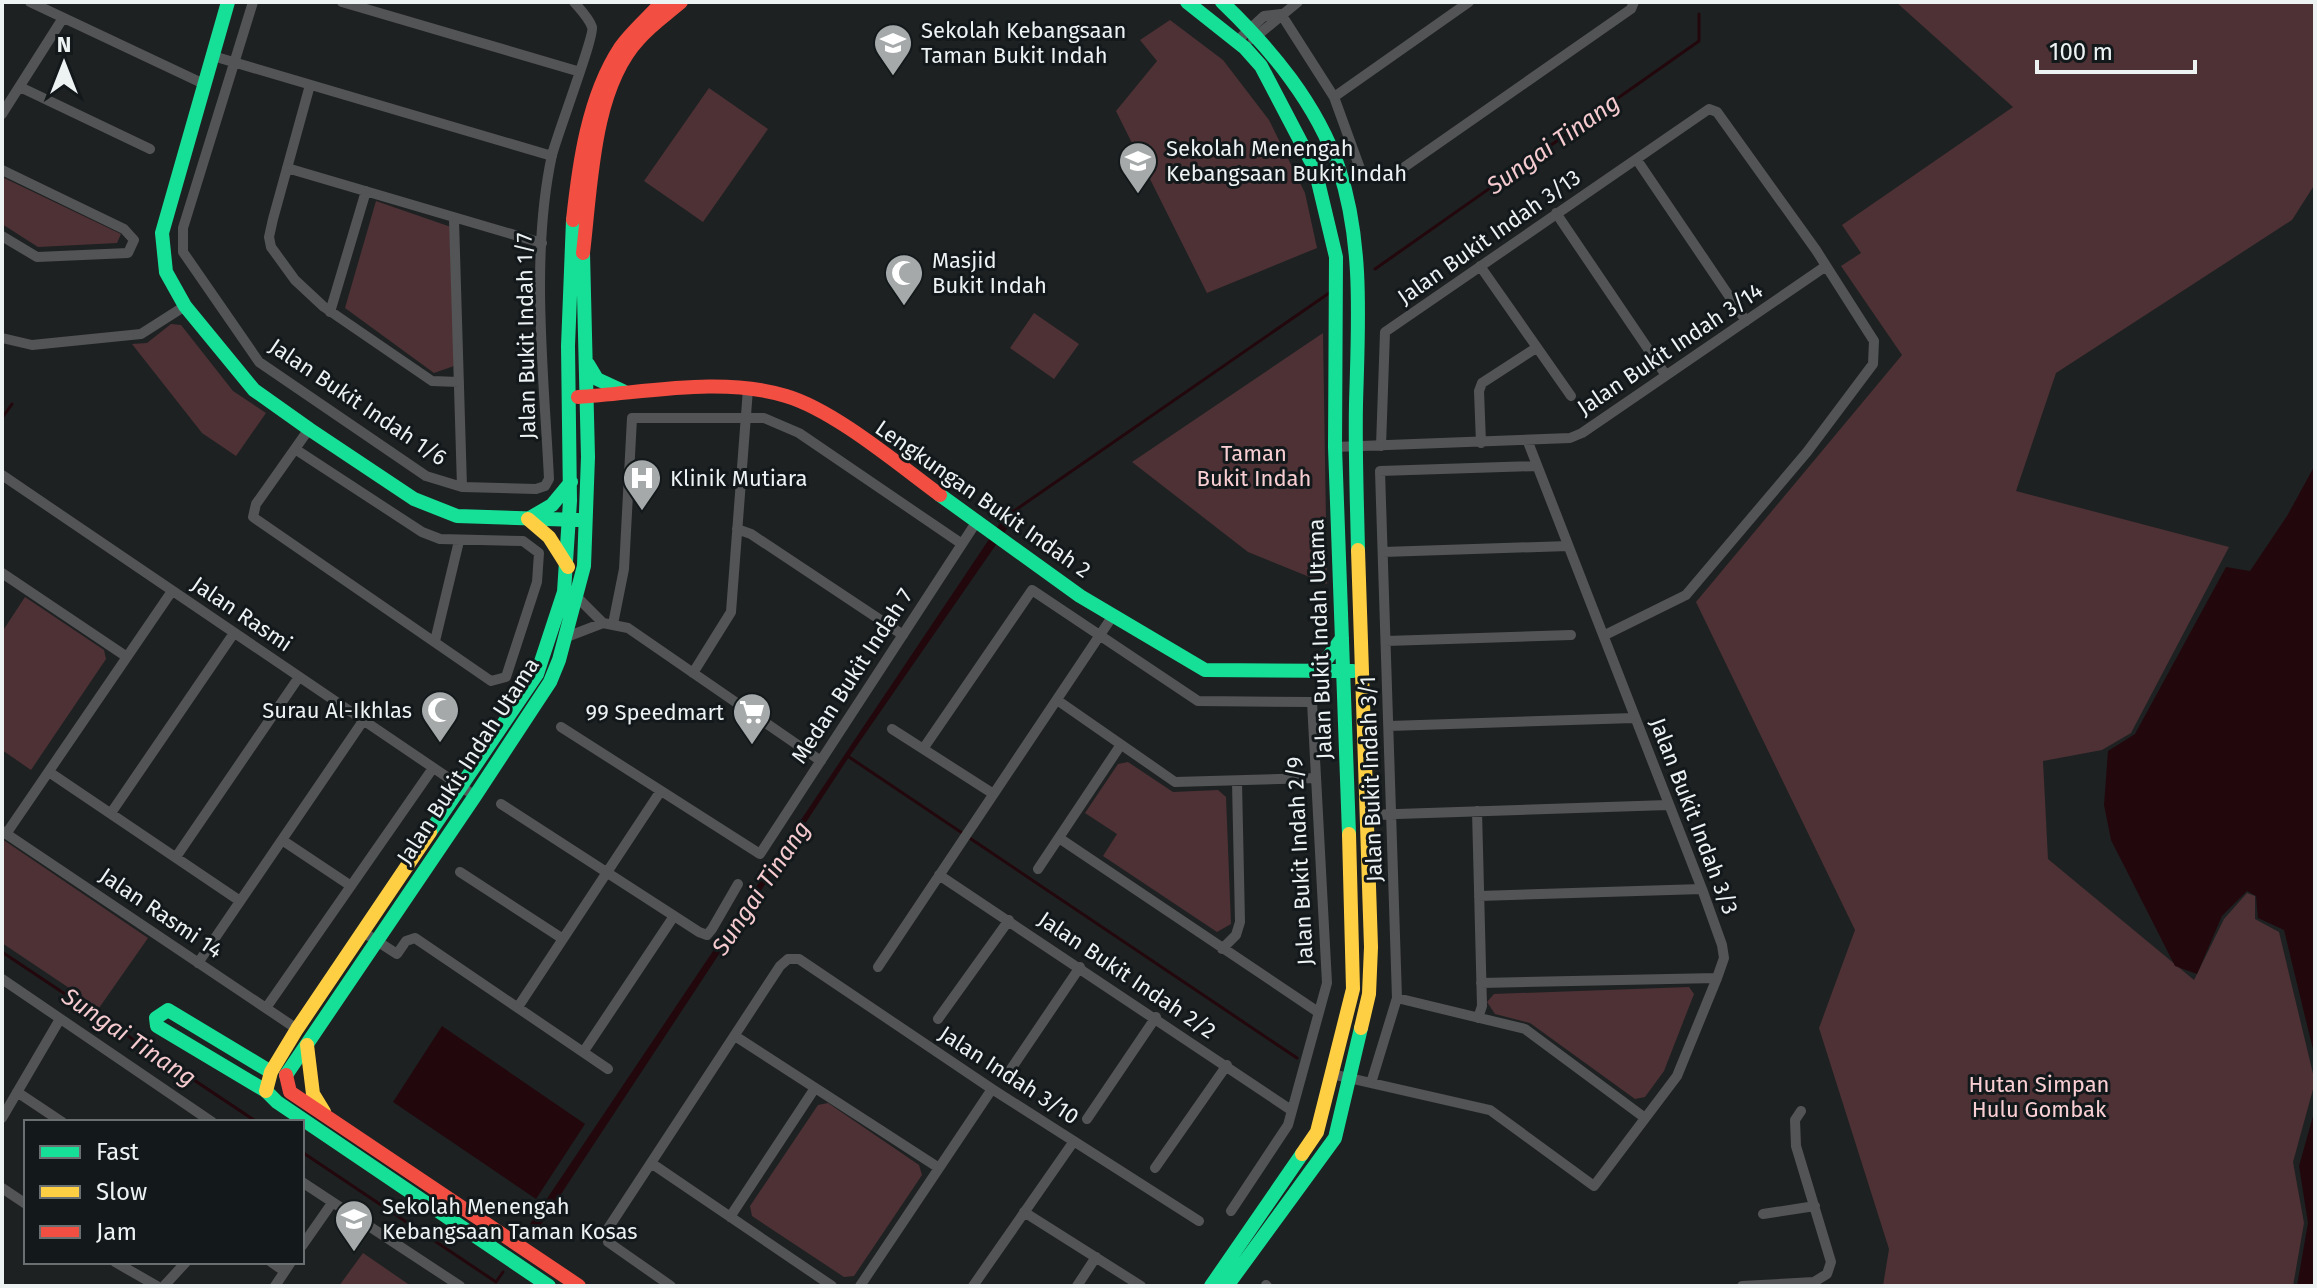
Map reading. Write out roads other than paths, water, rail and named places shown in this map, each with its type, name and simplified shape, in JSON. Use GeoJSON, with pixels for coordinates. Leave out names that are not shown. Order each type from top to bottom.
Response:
{"type":"FeatureCollection","features":[{"type":"Feature","properties":{"kind":"street"},"geometry":{"type":"LineString","coordinates":[[30,2],[204,84]]}},
{"type":"Feature","properties":{"kind":"street"},"geometry":{"type":"LineString","coordinates":[[228,2],[162,233],[166,272],[185,306],[254,390],[414,499],[457,516],[587,520]]}},
{"type":"Feature","properties":{"kind":"street","name":"Jalan Bukit Indah 1/6"},"geometry":{"type":"LineString","coordinates":[[253,2],[183,228],[183,252],[259,362],[426,476],[462,487],[536,489]]}},
{"type":"Feature","properties":{"kind":"street"},"geometry":{"type":"LineString","coordinates":[[342,2],[577,71]]}},
{"type":"Feature","properties":{"kind":"street","name":"Jalan Bukit Indah 1/7"},"geometry":{"type":"LineString","coordinates":[[536,489],[545,486],[549,479],[542,243],[552,156],[593,28],[574,2]]}},
{"type":"Feature","properties":{"kind":"street","name":"Jalan Bukit Indah Utama"},"geometry":{"type":"LineString","coordinates":[[571,1284],[328,1119],[285,1085],[285,1076],[460,786],[537,674],[552,635],[568,567],[571,482],[567,267],[584,142],[595,97],[629,32],[644,14],[662,2]]}},
{"type":"Feature","properties":{"kind":"street","name":"Jalan Bukit Indah Utama"},"geometry":{"type":"LineString","coordinates":[[266,1091],[271,1072],[297,1029],[475,796],[550,682],[584,566],[587,421],[581,270],[600,121],[615,76],[644,14],[681,2]]}},
{"type":"Feature","properties":{"kind":"street","name":"Jalan Bukit Indah Utama"},"geometry":{"type":"LineString","coordinates":[[1187,2],[1241,44],[1261,66],[1315,169],[1336,257],[1335,447],[1353,989],[1313,1140],[1211,1286]]}},
{"type":"Feature","properties":{"kind":"street","name":"Jalan Bukit Indah Utama"},"geometry":{"type":"LineString","coordinates":[[1222,2],[1254,32],[1309,105],[1339,170],[1355,254],[1356,446],[1369,994],[1333,1143],[1227,1286]]}},
{"type":"Feature","properties":{"kind":"street"},"geometry":{"type":"LineString","coordinates":[[1241,44],[1254,32],[1264,16],[1281,14],[1298,2]]}},
{"type":"Feature","properties":{"kind":"street"},"geometry":{"type":"LineString","coordinates":[[1334,97],[1469,2]]}},
{"type":"Feature","properties":{"kind":"street"},"geometry":{"type":"LineString","coordinates":[[1281,14],[1334,97],[1362,174],[1393,175],[1632,6]]}},
{"type":"Feature","properties":{"kind":"street"},"geometry":{"type":"LineString","coordinates":[[2,114],[63,18]]}},
{"type":"Feature","properties":{"kind":"street"},"geometry":{"type":"LineString","coordinates":[[213,56],[552,156]]}},
{"type":"Feature","properties":{"kind":"street"},"geometry":{"type":"LineString","coordinates":[[310,85],[269,237],[271,247],[295,280],[330,312],[432,381],[459,382]]}},
{"type":"Feature","properties":{"kind":"street"},"geometry":{"type":"LineString","coordinates":[[20,87],[150,149]]}},
{"type":"Feature","properties":{"kind":"street","name":"Jalan Bukit Indah 3/13"},"geometry":{"type":"LineString","coordinates":[[1381,446],[1385,332],[1709,109],[1717,112],[1826,266]]}},
{"type":"Feature","properties":{"kind":"street"},"geometry":{"type":"LineString","coordinates":[[1637,160],[1746,321]]}},
{"type":"Feature","properties":{"kind":"street"},"geometry":{"type":"LineString","coordinates":[[287,168],[454,220],[542,243]]}},
{"type":"Feature","properties":{"kind":"street"},"geometry":{"type":"LineString","coordinates":[[2,170],[124,229],[134,240],[128,253],[37,257],[2,236]]}},
{"type":"Feature","properties":{"kind":"street"},"geometry":{"type":"LineString","coordinates":[[330,312],[366,191]]}},
{"type":"Feature","properties":{"kind":"street"},"geometry":{"type":"LineString","coordinates":[[1556,213],[1665,374]]}},
{"type":"Feature","properties":{"kind":"street"},"geometry":{"type":"LineString","coordinates":[[454,220],[462,487]]}},
{"type":"Feature","properties":{"kind":"street"},"geometry":{"type":"LineString","coordinates":[[1480,266],[1571,396]]}},
{"type":"Feature","properties":{"kind":"street"},"geometry":{"type":"LineString","coordinates":[[1605,635],[1686,595],[1807,452],[1873,364],[1874,341],[1826,266]]}},
{"type":"Feature","properties":{"kind":"street","name":"Jalan Bukit Indah 3/14"},"geometry":{"type":"LineString","coordinates":[[1335,447],[1528,442],[1582,433],[1826,266]]}},
{"type":"Feature","properties":{"kind":"street"},"geometry":{"type":"LineString","coordinates":[[2,338],[32,345],[141,334],[185,306]]}},
{"type":"Feature","properties":{"kind":"street"},"geometry":{"type":"LineString","coordinates":[[1481,443],[1479,391],[1482,383],[1536,348]]}},
{"type":"Feature","properties":{"kind":"street"},"geometry":{"type":"LineString","coordinates":[[585,356],[597,379],[632,395]]}},
{"type":"Feature","properties":{"kind":"street"},"geometry":{"type":"LineString","coordinates":[[693,673],[731,612],[748,389]]}},
{"type":"Feature","properties":{"kind":"street","name":"Lengkungan Bukit Indah 2"},"geometry":{"type":"LineString","coordinates":[[569,397],[748,389],[803,403],[1112,617],[1205,670],[1363,671]]}},
{"type":"Feature","properties":{"kind":"street"},"geometry":{"type":"LineString","coordinates":[[587,421],[608,399],[632,395]]}},
{"type":"Feature","properties":{"kind":"street"},"geometry":{"type":"LineString","coordinates":[[608,624],[624,569],[632,418],[764,418],[799,433],[962,544]]}},
{"type":"Feature","properties":{"kind":"street"},"geometry":{"type":"LineString","coordinates":[[295,449],[422,532],[440,539],[523,541],[534,546],[539,553],[537,582],[506,677],[491,681],[261,526],[253,517],[256,504],[309,429]]}},
{"type":"Feature","properties":{"kind":"street","name":"Jalan Bukit Indah 3/3"},"geometry":{"type":"LineString","coordinates":[[1371,1083],[1490,1110],[1594,1186],[1677,1076],[1724,958],[1702,889],[1528,442]]}},
{"type":"Feature","properties":{"kind":"street","name":"Jalan Bukit Indah 3/1"},"geometry":{"type":"LineString","coordinates":[[1371,1083],[1397,998],[1380,471],[1537,466]]}},
{"type":"Feature","properties":{"kind":"street","name":"Jalan Rasmi"},"geometry":{"type":"LineString","coordinates":[[2,475],[475,796]]}},
{"type":"Feature","properties":{"kind":"street"},"geometry":{"type":"LineString","coordinates":[[527,519],[552,505],[571,482]]}},
{"type":"Feature","properties":{"kind":"street"},"geometry":{"type":"LineString","coordinates":[[527,519],[549,537],[568,567]]}},
{"type":"Feature","properties":{"kind":"street","name":"Medan Bukit Indah 7"},"geometry":{"type":"LineString","coordinates":[[660,792],[760,854],[977,521]]}},
{"type":"Feature","properties":{"kind":"street"},"geometry":{"type":"LineString","coordinates":[[737,529],[751,534],[903,635]]}},
{"type":"Feature","properties":{"kind":"street"},"geometry":{"type":"LineString","coordinates":[[435,641],[459,541]]}},
{"type":"Feature","properties":{"kind":"street"},"geometry":{"type":"LineString","coordinates":[[1383,552],[1568,546]]}},
{"type":"Feature","properties":{"kind":"street"},"geometry":{"type":"LineString","coordinates":[[2,573],[127,657]]}},
{"type":"Feature","properties":{"kind":"street"},"geometry":{"type":"LineString","coordinates":[[923,749],[1032,590],[1099,635]]}},
{"type":"Feature","properties":{"kind":"street"},"geometry":{"type":"LineString","coordinates":[[4,832],[49,772],[172,591]]}},
{"type":"Feature","properties":{"kind":"street"},"geometry":{"type":"LineString","coordinates":[[577,597],[608,624]]}},
{"type":"Feature","properties":{"kind":"street"},"geometry":{"type":"LineString","coordinates":[[878,967],[1112,617]]}},
{"type":"Feature","properties":{"kind":"street"},"geometry":{"type":"LineString","coordinates":[[564,638],[608,624],[628,628],[821,761]]}},
{"type":"Feature","properties":{"kind":"street"},"geometry":{"type":"LineString","coordinates":[[111,813],[234,633]]}},
{"type":"Feature","properties":{"kind":"street","name":"Jalan Bukit Indah 2/9"},"geometry":{"type":"LineString","coordinates":[[1099,635],[1198,701],[1312,702],[1327,983],[1288,1125],[1231,1211]]}},
{"type":"Feature","properties":{"kind":"street"},"geometry":{"type":"LineString","coordinates":[[1386,641],[1571,635]]}},
{"type":"Feature","properties":{"kind":"street"},"geometry":{"type":"LineString","coordinates":[[1306,673],[1326,660],[1342,638]]}},
{"type":"Feature","properties":{"kind":"street"},"geometry":{"type":"LineString","coordinates":[[1306,673],[1331,683],[1345,702]]}},
{"type":"Feature","properties":{"kind":"street"},"geometry":{"type":"LineString","coordinates":[[176,857],[299,677]]}},
{"type":"Feature","properties":{"kind":"street"},"geometry":{"type":"LineString","coordinates":[[1057,700],[1175,782],[1316,778]]}},
{"type":"Feature","properties":{"kind":"street"},"geometry":{"type":"LineString","coordinates":[[1389,726],[1634,718]]}},
{"type":"Feature","properties":{"kind":"street"},"geometry":{"type":"LineString","coordinates":[[198,963],[363,721]]}},
{"type":"Feature","properties":{"kind":"street"},"geometry":{"type":"LineString","coordinates":[[518,1007],[660,792],[561,727]]}},
{"type":"Feature","properties":{"kind":"street"},"geometry":{"type":"LineString","coordinates":[[892,729],[992,793]]}},
{"type":"Feature","properties":{"kind":"street"},"geometry":{"type":"LineString","coordinates":[[1038,869],[1120,746]]}},
{"type":"Feature","properties":{"kind":"street"},"geometry":{"type":"LineString","coordinates":[[266,1008],[433,768]]}},
{"type":"Feature","properties":{"kind":"street"},"geometry":{"type":"LineString","coordinates":[[49,772],[240,901]]}},
{"type":"Feature","properties":{"kind":"street"},"geometry":{"type":"LineString","coordinates":[[1222,949],[1236,935],[1240,922],[1237,782]]}},
{"type":"Feature","properties":{"kind":"street"},"geometry":{"type":"LineString","coordinates":[[501,804],[707,935],[738,884]]}},
{"type":"Feature","properties":{"kind":"street"},"geometry":{"type":"LineString","coordinates":[[1367,815],[1668,805]]}},
{"type":"Feature","properties":{"kind":"street"},"geometry":{"type":"LineString","coordinates":[[1477,811],[1481,983],[1478,1018]]}},
{"type":"Feature","properties":{"kind":"street","name":"Jalan Rasmi 14"},"geometry":{"type":"LineString","coordinates":[[4,832],[297,1029]]}},
{"type":"Feature","properties":{"kind":"street"},"geometry":{"type":"LineString","coordinates":[[1059,838],[1318,1012]]}},
{"type":"Feature","properties":{"kind":"street"},"geometry":{"type":"LineString","coordinates":[[282,840],[351,886]]}},
{"type":"Feature","properties":{"kind":"street"},"geometry":{"type":"LineString","coordinates":[[460,872],[563,939]]}},
{"type":"Feature","properties":{"kind":"street","name":"Jalan Bukit Indah 2/2"},"geometry":{"type":"LineString","coordinates":[[939,875],[1291,1110]]}},
{"type":"Feature","properties":{"kind":"street"},"geometry":{"type":"LineString","coordinates":[[1479,896],[1702,889]]}},
{"type":"Feature","properties":{"kind":"street"},"geometry":{"type":"LineString","coordinates":[[584,1051],[674,916]]}},
{"type":"Feature","properties":{"kind":"street"},"geometry":{"type":"LineString","coordinates":[[938,1019],[1009,920]]}},
{"type":"Feature","properties":{"kind":"street"},"geometry":{"type":"LineString","coordinates":[[370,936],[397,954],[406,941],[415,938],[608,1069]]}},
{"type":"Feature","properties":{"kind":"street","name":"Jalan Indah 3/10"},"geometry":{"type":"LineString","coordinates":[[735,1036],[780,966],[788,959],[799,959],[992,1089],[1199,1221]]}},
{"type":"Feature","properties":{"kind":"street"},"geometry":{"type":"LineString","coordinates":[[1011,1069],[1080,967]]}},
{"type":"Feature","properties":{"kind":"street"},"geometry":{"type":"LineString","coordinates":[[1481,983],[1717,978]]}},
{"type":"Feature","properties":{"kind":"street"},"geometry":{"type":"LineString","coordinates":[[2,979],[209,1120]]}},
{"type":"Feature","properties":{"kind":"street"},"geometry":{"type":"LineString","coordinates":[[1397,998],[1525,1029],[1645,1118]]}},
{"type":"Feature","properties":{"kind":"street"},"geometry":{"type":"LineString","coordinates":[[271,1072],[168,1010],[156,1018],[157,1026],[266,1091],[304,1120]]}},
{"type":"Feature","properties":{"kind":"street"},"geometry":{"type":"LineString","coordinates":[[1087,1119],[1156,1017]]}},
{"type":"Feature","properties":{"kind":"street"},"geometry":{"type":"LineString","coordinates":[[2,1118],[60,1019]]}},
{"type":"Feature","properties":{"kind":"street"},"geometry":{"type":"LineString","coordinates":[[671,1286],[608,1242],[607,1230],[735,1036],[939,1168]]}},
{"type":"Feature","properties":{"kind":"street"},"geometry":{"type":"LineString","coordinates":[[307,1044],[313,1094],[328,1119]]}},
{"type":"Feature","properties":{"kind":"street"},"geometry":{"type":"LineString","coordinates":[[1155,1168],[1227,1065]]}},
{"type":"Feature","properties":{"kind":"street"},"geometry":{"type":"LineString","coordinates":[[1332,1074],[1371,1083]]}},
{"type":"Feature","properties":{"kind":"street"},"geometry":{"type":"LineString","coordinates":[[730,1217],[815,1088]]}},
{"type":"Feature","properties":{"kind":"street"},"geometry":{"type":"LineString","coordinates":[[860,1286],[992,1089]]}},
{"type":"Feature","properties":{"kind":"street"},"geometry":{"type":"LineString","coordinates":[[17,1092],[59,1120]]}},
{"type":"Feature","properties":{"kind":"street"},"geometry":{"type":"LineString","coordinates":[[1742,1286],[1814,1282],[1827,1274],[1831,1262],[1796,1146],[1795,1120],[1801,1111]]}},
{"type":"Feature","properties":{"kind":"street"},"geometry":{"type":"LineString","coordinates":[[304,1120],[549,1286]]}},
{"type":"Feature","properties":{"kind":"street"},"geometry":{"type":"LineString","coordinates":[[973,1286],[1074,1141]]}},
{"type":"Feature","properties":{"kind":"street"},"geometry":{"type":"LineString","coordinates":[[651,1163],[832,1286]]}},
{"type":"Feature","properties":{"kind":"street"},"geometry":{"type":"LineString","coordinates":[[304,1183],[460,1286]]}},
{"type":"Feature","properties":{"kind":"street"},"geometry":{"type":"LineString","coordinates":[[2,1188],[24,1203]]}},
{"type":"Feature","properties":{"kind":"street"},"geometry":{"type":"LineString","coordinates":[[304,1243],[332,1203]]}},
{"type":"Feature","properties":{"kind":"street"},"geometry":{"type":"LineString","coordinates":[[1763,1214],[1815,1206]]}},
{"type":"Feature","properties":{"kind":"street"},"geometry":{"type":"LineString","coordinates":[[1024,1212],[1141,1286]]}},
{"type":"Feature","properties":{"kind":"street"},"geometry":{"type":"LineString","coordinates":[[1077,1286],[1096,1257]]}},
{"type":"Feature","properties":{"kind":"street"},"geometry":{"type":"LineString","coordinates":[[118,1264],[157,1286]]}},
{"type":"Feature","properties":{"kind":"street"},"geometry":{"type":"LineString","coordinates":[[164,1286],[184,1264]]}},
{"type":"Feature","properties":{"kind":"street"},"geometry":{"type":"LineString","coordinates":[[275,1286],[288,1267]]}},
{"type":"Feature","properties":{"kind":"water"},"geometry":{"type":"Polygon","coordinates":[[[2315,465],[2315,1058],[2284,930],[2258,918],[2256,896],[2247,891],[2222,916],[2197,974],[2175,966],[2111,840],[2104,805],[2108,751],[2135,734],[2226,567],[2250,571],[2287,516],[2315,465]]]}},
{"type":"Feature","properties":{"kind":"water"},"geometry":{"type":"Polygon","coordinates":[[[1010,508],[1018,513],[849,757],[538,1229],[530,1224],[1010,508]]]}},
{"type":"Feature","properties":{"kind":"water"},"geometry":{"type":"Polygon","coordinates":[[[442,1026],[585,1124],[536,1199],[393,1102],[442,1026]]]}},
{"type":"Feature","properties":{"kind":"water"},"geometry":{"type":"Polygon","coordinates":[[[2315,1109],[2315,1286],[2297,1286],[2308,1223],[2299,1166],[2315,1109]]]}},
{"type":"Feature","properties":{"kind":"waterway","name":"Sungai Tinang"},"geometry":{"type":"LineString","coordinates":[[1375,269],[1699,41],[1699,14]]}},
{"type":"Feature","properties":{"kind":"waterway","name":"Sungai Tinang"},"geometry":{"type":"LineString","coordinates":[[1014,511],[1332,291]]}},
{"type":"Feature","properties":{"kind":"waterway"},"geometry":{"type":"LineString","coordinates":[[2,418],[12,404]]}},
{"type":"Feature","properties":{"kind":"waterway"},"geometry":{"type":"LineString","coordinates":[[849,757],[1297,1058]]}},
{"type":"Feature","properties":{"kind":"waterway","name":"Sungai Tinang"},"geometry":{"type":"LineString","coordinates":[[2,952],[254,1120]]}},
{"type":"Feature","properties":{"kind":"waterway","name":"Sungai Tinang"},"geometry":{"type":"LineString","coordinates":[[304,1153],[496,1282],[503,1272]]}},
{"type":"Feature","properties":{"kind":"place","name":"Sekolah Kebangsaan Taman Bukit Indah"},"geometry":{"type":"Point","coordinates":[893,77]}},
{"type":"Feature","properties":{"kind":"place","name":"Sekolah Menengah Kebangsaan Bukit Indah"},"geometry":{"type":"Point","coordinates":[1138,195]}},
{"type":"Feature","properties":{"kind":"place","name":"Masjid Bukit Indah"},"geometry":{"type":"Point","coordinates":[904,307]}},
{"type":"Feature","properties":{"kind":"place","name":"Klinik Mutiara"},"geometry":{"type":"Point","coordinates":[642,512]}},
{"type":"Feature","properties":{"kind":"place","name":"Surau Al-Ikhlas"},"geometry":{"type":"Point","coordinates":[440,744]}},
{"type":"Feature","properties":{"kind":"place","name":"99 Speedmart"},"geometry":{"type":"Point","coordinates":[752,746]}},
{"type":"Feature","properties":{"kind":"place","name":"Sekolah Menengah Kebangsaan Taman Kosas"},"geometry":{"type":"Point","coordinates":[354,1253]}},
{"type":"Feature","properties":{"kind":"park label","name":"Taman Bukit Indah"},"geometry":{"type":"Point","coordinates":[1254,466]}},
{"type":"Feature","properties":{"kind":"park label","name":"Hutan Simpan Hulu Gombak"},"geometry":{"type":"Point","coordinates":[2039,1096]}}]}
